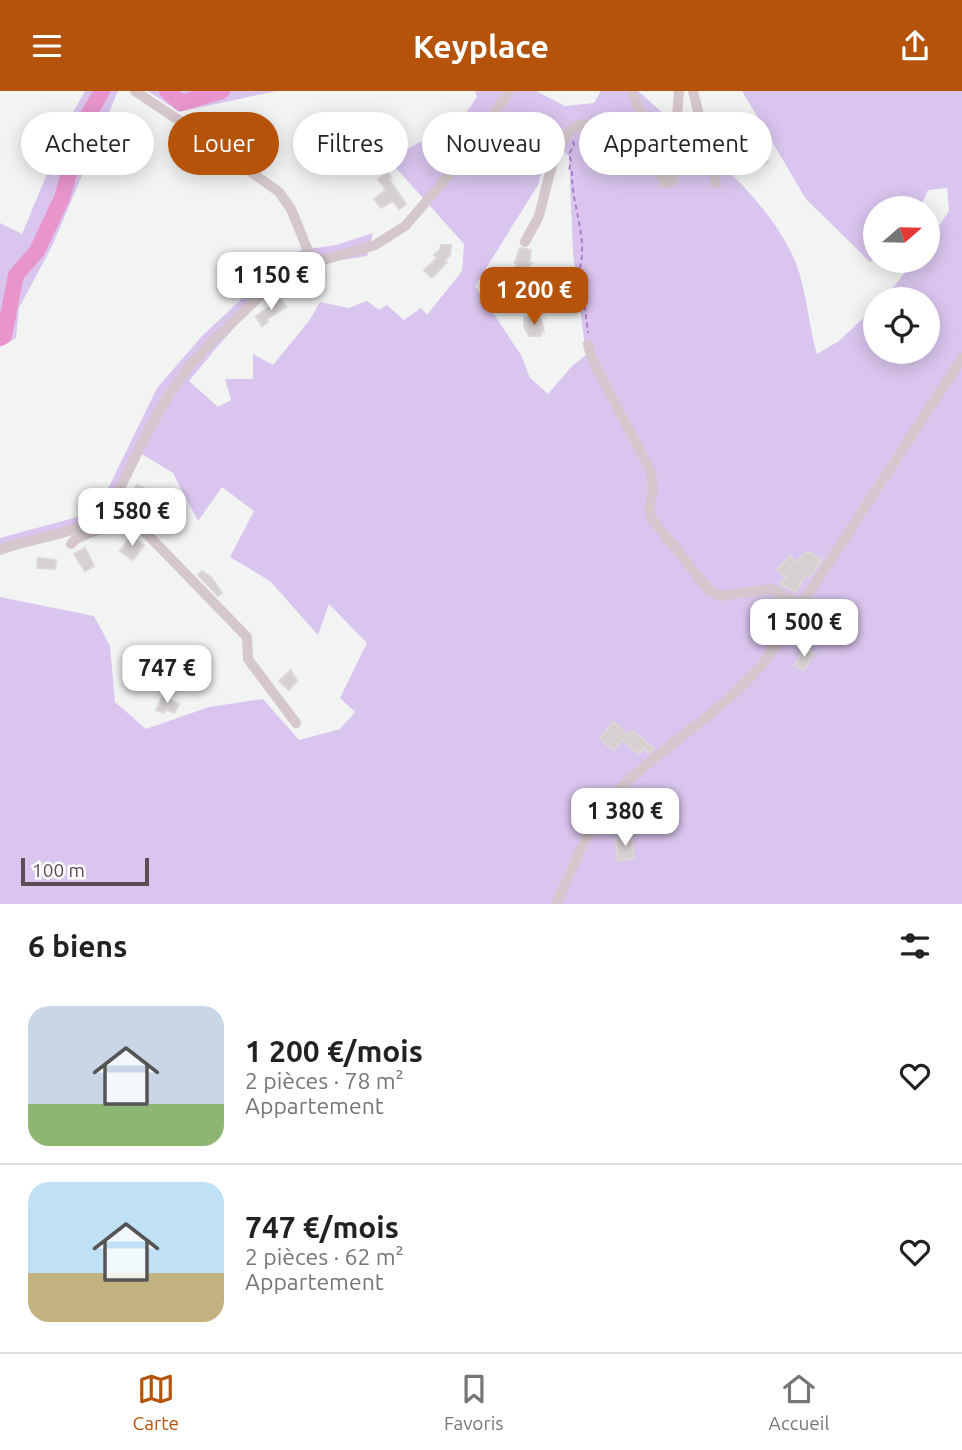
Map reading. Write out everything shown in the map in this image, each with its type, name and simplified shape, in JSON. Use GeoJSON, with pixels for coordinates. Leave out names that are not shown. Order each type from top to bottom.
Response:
{"type":"FeatureCollection","features":[{"type":"Feature","properties":{"kind":"street"},"geometry":{"type":"LineString","coordinates":[[135,91],[279,192],[291,209],[313,263]]}},
{"type":"Feature","properties":{"kind":"street"},"geometry":{"type":"LineString","coordinates":[[0,550],[79,529],[95,520],[114,500],[149,429],[190,365],[259,297],[291,275],[313,263],[375,245],[405,226],[440,186],[510,91]]}},
{"type":"Feature","properties":{"kind":"street"},"geometry":{"type":"LineString","coordinates":[[631,91],[641,112]]}},
{"type":"Feature","properties":{"kind":"street"},"geometry":{"type":"LineString","coordinates":[[677,112],[679,91]]}},
{"type":"Feature","properties":{"kind":"street"},"geometry":{"type":"LineString","coordinates":[[693,91],[716,183]]}},
{"type":"Feature","properties":{"kind":"street"},"geometry":{"type":"LineString","coordinates":[[525,242],[538,217],[556,152],[574,126],[579,124]]}},
{"type":"Feature","properties":{"kind":"street"},"geometry":{"type":"LineString","coordinates":[[661,175],[664,183],[672,181],[672,175]]}},
{"type":"Feature","properties":{"kind":"street"},"geometry":{"type":"LineString","coordinates":[[588,344],[591,357],[651,472],[651,518],[709,590],[720,596],[772,589],[803,605]]}},
{"type":"Feature","properties":{"kind":"street"},"geometry":{"type":"LineString","coordinates":[[556,904],[597,817],[622,787],[755,674],[803,605],[962,358]]}},
{"type":"Feature","properties":{"kind":"street"},"geometry":{"type":"LineString","coordinates":[[114,500],[247,636],[248,659],[296,723]]}},
{"type":"Feature","properties":{"kind":"street"},"geometry":{"type":"LineString","coordinates":[[71,544],[97,530],[95,520]]}},
{"type":"Feature","properties":{"kind":"path"},"geometry":{"type":"LineString","coordinates":[[574,145],[569,154],[569,171],[572,172],[572,193],[580,222],[580,268],[588,344]]}},
{"type":"Feature","properties":{"kind":"shaded area"},"geometry":{"type":"Polygon","coordinates":[[[85,91],[118,91],[109,112],[73,112],[85,91]]]}},
{"type":"Feature","properties":{"kind":"shaded area"},"geometry":{"type":"Polygon","coordinates":[[[148,91],[276,91],[179,112],[148,91]]]}},
{"type":"Feature","properties":{"kind":"shaded area"},"geometry":{"type":"Polygon","coordinates":[[[475,91],[536,91],[565,106],[594,103],[601,91],[638,91],[662,112],[579,112],[579,175],[732,175],[760,205],[790,250],[800,275],[817,354],[839,341],[863,318],[863,364],[940,364],[940,287],[893,287],[905,273],[940,273],[940,224],[949,211],[947,188],[928,190],[925,196],[863,196],[863,255],[806,199],[772,142],[772,112],[754,112],[742,91],[962,91],[962,904],[0,904],[0,597],[94,616],[110,646],[115,702],[146,729],[209,707],[263,699],[299,740],[340,729],[355,712],[340,698],[367,643],[329,604],[318,635],[270,581],[230,557],[254,511],[222,487],[198,521],[173,473],[142,454],[109,514],[89,530],[0,553],[0,538],[81,516],[102,501],[157,388],[202,336],[264,278],[301,250],[336,245],[373,233],[367,256],[324,264],[280,286],[246,315],[189,381],[218,407],[231,400],[225,379],[253,379],[253,354],[273,365],[309,321],[320,302],[348,308],[367,301],[379,310],[387,305],[404,320],[421,308],[427,315],[462,271],[464,244],[402,175],[408,175],[408,148],[422,141],[422,175],[541,175],[538,185],[475,286],[521,355],[530,378],[548,394],[572,366],[586,355],[573,253],[569,156],[565,153],[565,112],[466,112],[477,97],[475,91]]]}},
{"type":"Feature","properties":{"kind":"shaded area"},"geometry":{"type":"Polygon","coordinates":[[[47,175],[82,175],[52,246],[19,308],[16,338],[0,347],[0,223],[22,234],[47,175]]]}},
{"type":"Feature","properties":{"kind":"building"},"geometry":{"type":"Polygon","coordinates":[[[390,175],[389,179],[406,204],[399,209],[393,201],[381,208],[374,199],[386,190],[378,179],[390,175]]]}},
{"type":"Feature","properties":{"kind":"building"},"geometry":{"type":"Polygon","coordinates":[[[441,245],[451,245],[450,255],[432,278],[424,270],[437,258],[434,255],[441,245]]]}},
{"type":"Feature","properties":{"kind":"building"},"geometry":{"type":"Polygon","coordinates":[[[520,248],[531,250],[529,263],[532,263],[520,276],[513,269],[517,265],[515,263],[520,248]]]}},
{"type":"Feature","properties":{"kind":"building"},"geometry":{"type":"Polygon","coordinates":[[[281,299],[286,307],[267,319],[268,322],[262,326],[256,316],[281,299]]]}},
{"type":"Feature","properties":{"kind":"building"},"geometry":{"type":"Polygon","coordinates":[[[524,317],[541,319],[544,332],[541,332],[541,336],[529,336],[524,326],[524,317]]]}},
{"type":"Feature","properties":{"kind":"building"},"geometry":{"type":"Polygon","coordinates":[[[137,485],[148,490],[139,505],[129,500],[137,485]]]}},
{"type":"Feature","properties":{"kind":"building"},"geometry":{"type":"Polygon","coordinates":[[[131,536],[144,545],[133,560],[120,551],[131,536]]]}},
{"type":"Feature","properties":{"kind":"building"},"geometry":{"type":"Polygon","coordinates":[[[85,548],[94,566],[85,571],[74,554],[85,548]]]}},
{"type":"Feature","properties":{"kind":"building"},"geometry":{"type":"Polygon","coordinates":[[[805,552],[822,560],[810,577],[806,575],[796,592],[780,584],[786,577],[777,570],[790,556],[797,562],[805,552]]]}},
{"type":"Feature","properties":{"kind":"building"},"geometry":{"type":"Polygon","coordinates":[[[38,558],[56,560],[55,569],[37,568],[38,558]]]}},
{"type":"Feature","properties":{"kind":"building"},"geometry":{"type":"Polygon","coordinates":[[[202,571],[211,577],[222,593],[218,596],[198,575],[202,571]]]}},
{"type":"Feature","properties":{"kind":"building"},"geometry":{"type":"Polygon","coordinates":[[[841,625],[855,634],[850,642],[836,633],[841,625]]]}},
{"type":"Feature","properties":{"kind":"building"},"geometry":{"type":"Polygon","coordinates":[[[804,648],[814,653],[804,670],[794,666],[804,648]]]}},
{"type":"Feature","properties":{"kind":"building"},"geometry":{"type":"Polygon","coordinates":[[[291,670],[297,681],[289,690],[279,681],[291,670]]]}},
{"type":"Feature","properties":{"kind":"building"},"geometry":{"type":"Polygon","coordinates":[[[163,696],[179,704],[174,713],[166,709],[164,713],[156,710],[163,696]]]}},
{"type":"Feature","properties":{"kind":"building"},"geometry":{"type":"Polygon","coordinates":[[[613,722],[629,735],[633,731],[654,749],[648,753],[644,747],[639,754],[622,740],[614,750],[600,739],[613,722]]]}},
{"type":"Feature","properties":{"kind":"building"},"geometry":{"type":"Polygon","coordinates":[[[632,836],[634,858],[618,861],[615,839],[632,836]]]}},
{"type":"Feature","properties":{"kind":"waterway"},"geometry":{"type":"LineString","coordinates":[[0,338],[4,336],[16,275],[37,251],[62,198],[83,124],[102,91]]}},
{"type":"Feature","properties":{"kind":"waterway"},"geometry":{"type":"LineString","coordinates":[[167,91],[181,103],[222,91]]}}]}
